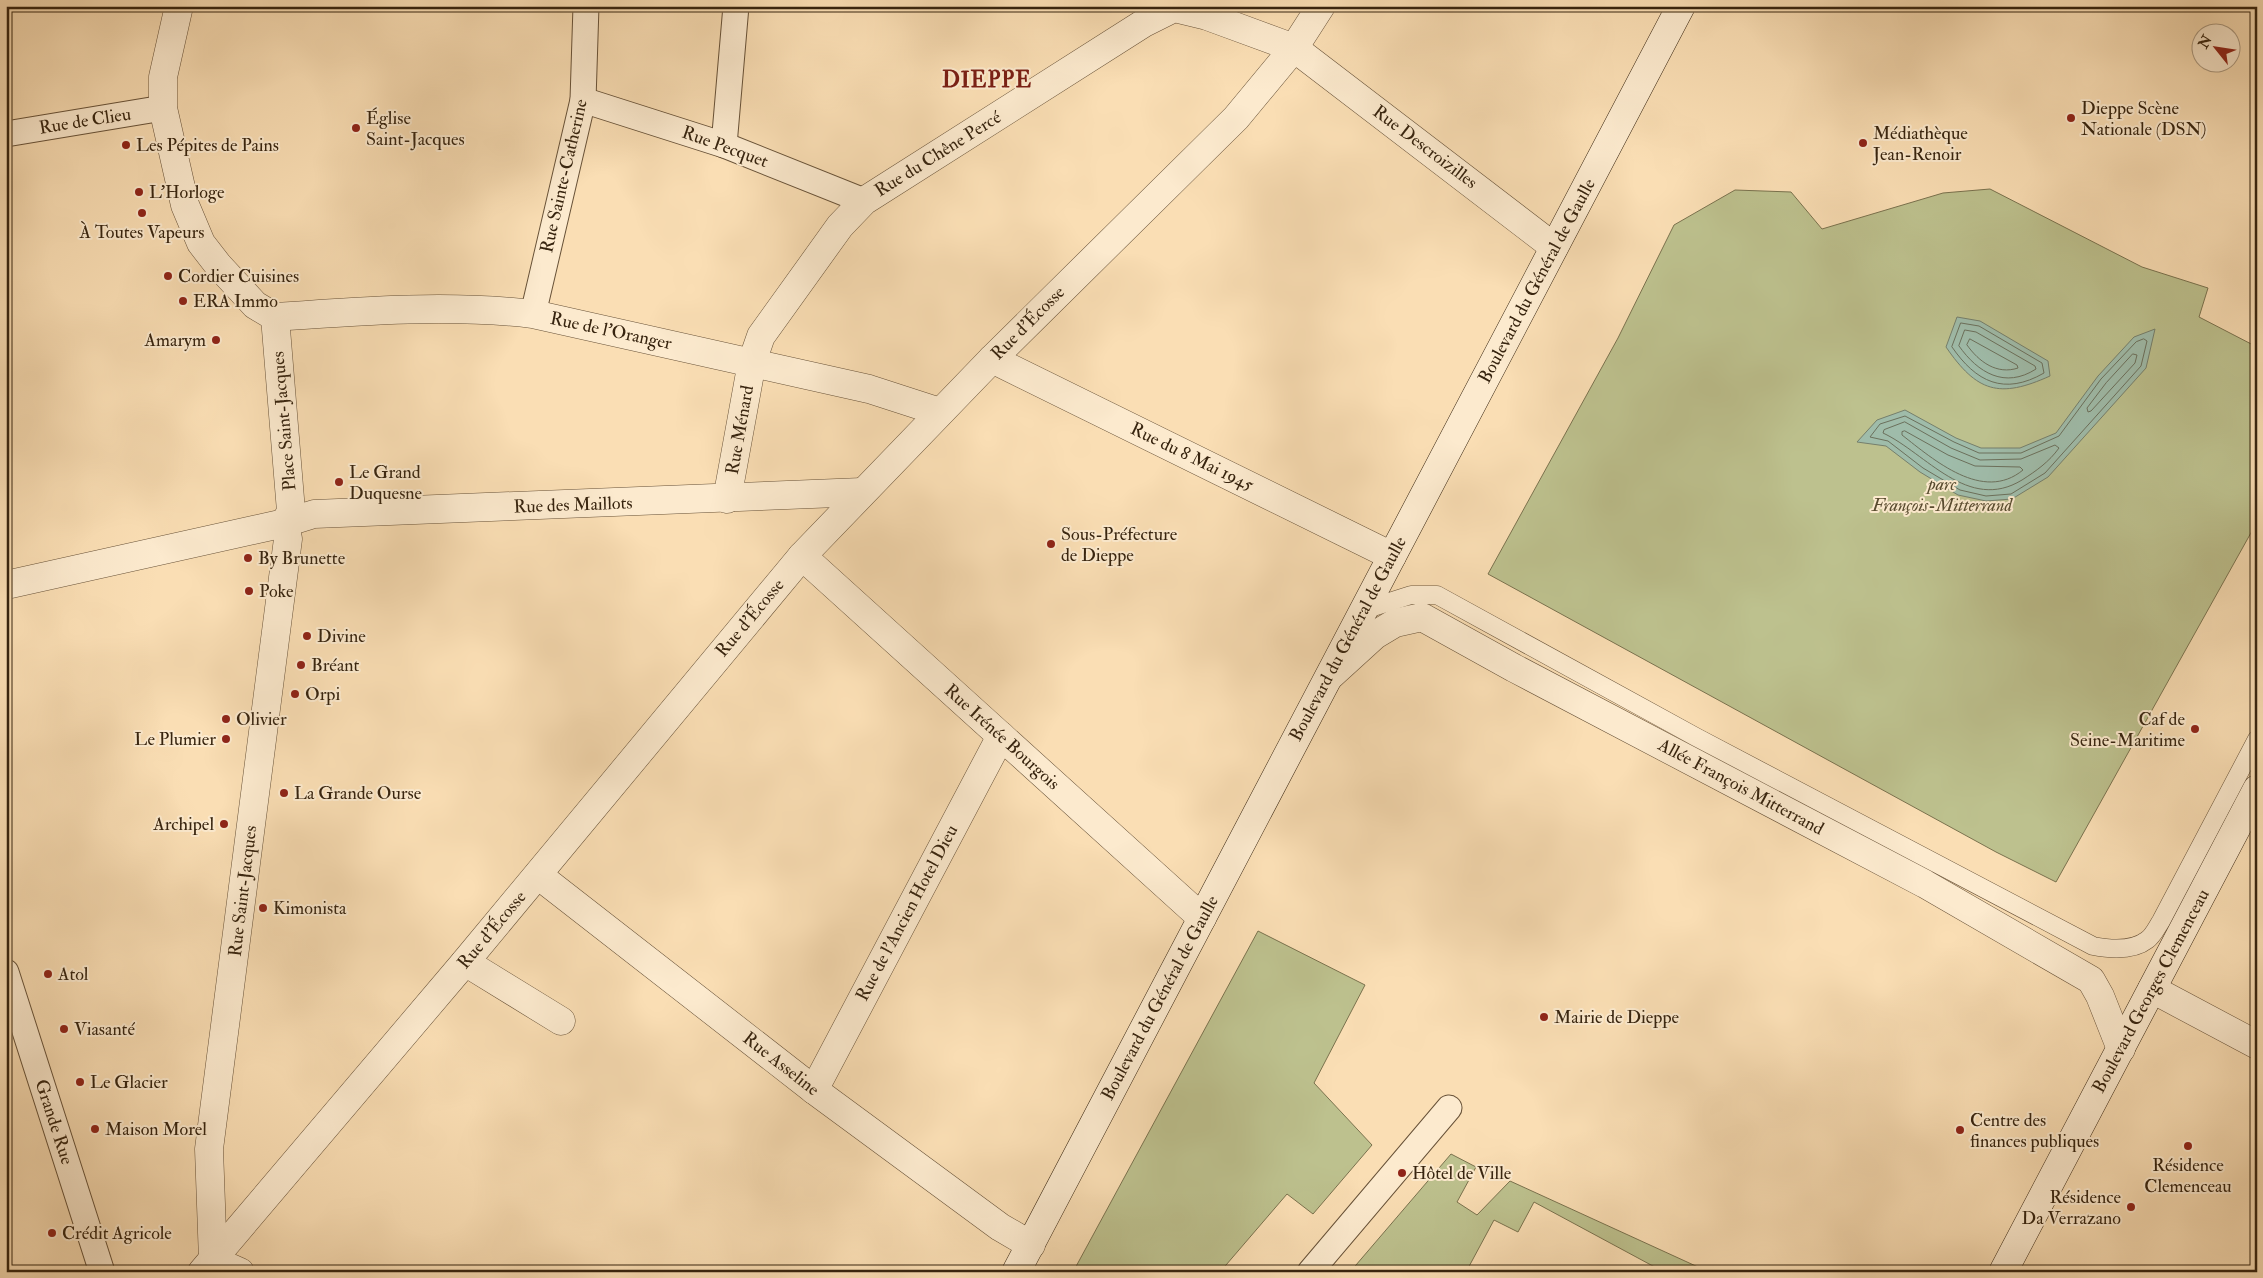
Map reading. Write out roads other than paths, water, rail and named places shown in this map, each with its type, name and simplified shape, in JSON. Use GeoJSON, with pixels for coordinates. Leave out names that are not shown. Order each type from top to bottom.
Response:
{"type":"FeatureCollection","features":[{"type":"Feature","properties":{"kind":"street"},"geometry":{"type":"LineString","coordinates":[[179,6],[164,77],[163,108],[185,205],[201,243],[218,266],[255,305],[276,317]]}},
{"type":"Feature","properties":{"kind":"street","name":"Rue Sainte-Catherine"},"geometry":{"type":"LineString","coordinates":[[533,314],[583,100],[586,6]]}},
{"type":"Feature","properties":{"kind":"street"},"geometry":{"type":"LineString","coordinates":[[724,145],[736,6]]}},
{"type":"Feature","properties":{"kind":"street","name":"Rue d'Écosse"},"geometry":{"type":"LineString","coordinates":[[207,1266],[538,875],[802,556],[992,359],[1236,118],[1294,48],[1321,6]]}},
{"type":"Feature","properties":{"kind":"street","name":"Boulevard du Général de Gaulle"},"geometry":{"type":"LineString","coordinates":[[1016,1272],[1681,6]]}},
{"type":"Feature","properties":{"kind":"street","name":"Rue du Chêne Percé"},"geometry":{"type":"LineString","coordinates":[[752,362],[761,336],[840,226],[864,201],[1144,22],[1174,8],[1207,16],[1294,48]]}},
{"type":"Feature","properties":{"kind":"street","name":"Rue Descroizilles"},"geometry":{"type":"LineString","coordinates":[[1294,48],[1554,247]]}},
{"type":"Feature","properties":{"kind":"street","name":"Rue Pecquet"},"geometry":{"type":"LineString","coordinates":[[583,100],[724,145],[864,201]]}},
{"type":"Feature","properties":{"kind":"street","name":"Rue de Clieu"},"geometry":{"type":"LineString","coordinates":[[6,134],[163,108]]}},
{"type":"Feature","properties":{"kind":"street","name":"Rue de l'Oranger"},"geometry":{"type":"LineString","coordinates":[[276,317],[332,313],[491,309],[533,314],[870,389],[940,412]]}},
{"type":"Feature","properties":{"kind":"street","name":"Place Saint-Jacques"},"geometry":{"type":"LineString","coordinates":[[276,317],[291,511],[285,523]]}},
{"type":"Feature","properties":{"kind":"street","name":"Rue du 8 Mai 1945"},"geometry":{"type":"LineString","coordinates":[[992,359],[1392,556]]}},
{"type":"Feature","properties":{"kind":"street","name":"Rue Ménard"},"geometry":{"type":"LineString","coordinates":[[727,499],[752,362]]}},
{"type":"Feature","properties":{"kind":"street","name":"Rue des Maillots"},"geometry":{"type":"LineString","coordinates":[[6,585],[285,523],[314,514],[727,499],[862,492]]}},
{"type":"Feature","properties":{"kind":"street","name":"Rue Saint-Jacques"},"geometry":{"type":"LineString","coordinates":[[207,1266],[210,1149],[288,539],[285,523]]}},
{"type":"Feature","properties":{"kind":"street","name":"Rue Irénée Bourgois"},"geometry":{"type":"LineString","coordinates":[[802,556],[1202,918]]}},
{"type":"Feature","properties":{"kind":"street","name":"Allée François Mitterrand"},"geometry":{"type":"LineString","coordinates":[[1328,677],[1375,635],[1395,623],[1422,617],[1514,668],[1933,888],[2091,980],[2100,996],[2121,1048]]}},
{"type":"Feature","properties":{"kind":"street","name":"Rue de l'Ancien Hotel Dieu"},"geometry":{"type":"LineString","coordinates":[[814,1090],[1000,736]]}},
{"type":"Feature","properties":{"kind":"street","name":"Boulevard Georges Clemenceau"},"geometry":{"type":"LineString","coordinates":[[2003,1272],[2257,789]]}},
{"type":"Feature","properties":{"kind":"street","name":"Rue Asseline"},"geometry":{"type":"LineString","coordinates":[[538,875],[814,1090],[1000,1226],[1031,1245]]}},
{"type":"Feature","properties":{"kind":"street"},"geometry":{"type":"LineString","coordinates":[[465,962],[561,1021]]}},
{"type":"Feature","properties":{"kind":"street","name":"Grande Rue"},"geometry":{"type":"LineString","coordinates":[[6,972],[102,1272]]}},
{"type":"Feature","properties":{"kind":"street"},"geometry":{"type":"LineString","coordinates":[[2152,989],[2257,1045]]}},
{"type":"Feature","properties":{"kind":"street"},"geometry":{"type":"LineString","coordinates":[[1310,1272],[1449,1108]]}},
{"type":"Feature","properties":{"kind":"street"},"geometry":{"type":"LineString","coordinates":[[207,1266],[240,1272]]}},
{"type":"Feature","properties":{"kind":"lane"},"geometry":{"type":"LineString","coordinates":[[1364,610],[1411,596],[1437,595],[1696,737],[1991,894],[2093,946],[2134,946],[2147,940],[2157,927],[2257,739]]}},
{"type":"Feature","properties":{"kind":"water"},"geometry":{"type":"Polygon","coordinates":[[[1957,317],[1980,321],[2048,361],[2050,376],[2017,388],[2003,389],[1990,387],[1979,382],[1968,374],[1946,347],[1957,317]]]}},
{"type":"Feature","properties":{"kind":"water"},"geometry":{"type":"Polygon","coordinates":[[[2155,329],[2146,368],[2048,477],[2012,499],[1986,501],[1958,495],[1920,472],[1886,446],[1857,442],[1877,420],[1905,410],[1956,438],[1981,448],[2020,448],[2056,433],[2098,376],[2134,337],[2155,329]]]}},
{"type":"Feature","properties":{"kind":"place","name":"Dieppe Scène Nationale (DSN)"},"geometry":{"type":"Point","coordinates":[2071,118]}},
{"type":"Feature","properties":{"kind":"place","name":"Église Saint-Jacques"},"geometry":{"type":"Point","coordinates":[356,128]}},
{"type":"Feature","properties":{"kind":"place","name":"Médiathèque Jean-Renoir"},"geometry":{"type":"Point","coordinates":[1863,143]}},
{"type":"Feature","properties":{"kind":"place","name":"Les Pépites de Pains"},"geometry":{"type":"Point","coordinates":[126,145]}},
{"type":"Feature","properties":{"kind":"place","name":"L'Horloge"},"geometry":{"type":"Point","coordinates":[139,192]}},
{"type":"Feature","properties":{"kind":"place","name":"À Toutes Vapeurs"},"geometry":{"type":"Point","coordinates":[142,213]}},
{"type":"Feature","properties":{"kind":"place","name":"Cordier Cuisines"},"geometry":{"type":"Point","coordinates":[168,276]}},
{"type":"Feature","properties":{"kind":"place","name":"ERA Immo"},"geometry":{"type":"Point","coordinates":[183,301]}},
{"type":"Feature","properties":{"kind":"place","name":"Amarym"},"geometry":{"type":"Point","coordinates":[216,340]}},
{"type":"Feature","properties":{"kind":"place","name":"Le Grand Duquesne"},"geometry":{"type":"Point","coordinates":[339,482]}},
{"type":"Feature","properties":{"kind":"place","name":"Sous-Préfecture de Dieppe"},"geometry":{"type":"Point","coordinates":[1051,544]}},
{"type":"Feature","properties":{"kind":"place","name":"By Brunette"},"geometry":{"type":"Point","coordinates":[248,558]}},
{"type":"Feature","properties":{"kind":"place","name":"Poke"},"geometry":{"type":"Point","coordinates":[249,591]}},
{"type":"Feature","properties":{"kind":"place","name":"Divine"},"geometry":{"type":"Point","coordinates":[307,636]}},
{"type":"Feature","properties":{"kind":"place","name":"Bréant"},"geometry":{"type":"Point","coordinates":[301,665]}},
{"type":"Feature","properties":{"kind":"place","name":"Orpi"},"geometry":{"type":"Point","coordinates":[295,694]}},
{"type":"Feature","properties":{"kind":"place","name":"Olivier"},"geometry":{"type":"Point","coordinates":[226,719]}},
{"type":"Feature","properties":{"kind":"place","name":"Caf de Seine-Maritime"},"geometry":{"type":"Point","coordinates":[2195,729]}},
{"type":"Feature","properties":{"kind":"place","name":"Le Plumier"},"geometry":{"type":"Point","coordinates":[226,739]}},
{"type":"Feature","properties":{"kind":"place","name":"La Grande Ourse"},"geometry":{"type":"Point","coordinates":[284,793]}},
{"type":"Feature","properties":{"kind":"place","name":"Archipel"},"geometry":{"type":"Point","coordinates":[224,824]}},
{"type":"Feature","properties":{"kind":"place","name":"Kimonista"},"geometry":{"type":"Point","coordinates":[263,908]}},
{"type":"Feature","properties":{"kind":"place","name":"Atol"},"geometry":{"type":"Point","coordinates":[48,974]}},
{"type":"Feature","properties":{"kind":"place","name":"Mairie de Dieppe"},"geometry":{"type":"Point","coordinates":[1544,1017]}},
{"type":"Feature","properties":{"kind":"place","name":"Viasanté"},"geometry":{"type":"Point","coordinates":[64,1029]}},
{"type":"Feature","properties":{"kind":"place","name":"Le Glacier"},"geometry":{"type":"Point","coordinates":[80,1082]}},
{"type":"Feature","properties":{"kind":"place","name":"Maison Morel"},"geometry":{"type":"Point","coordinates":[95,1129]}},
{"type":"Feature","properties":{"kind":"place","name":"Centre des finances publiques"},"geometry":{"type":"Point","coordinates":[1960,1130]}},
{"type":"Feature","properties":{"kind":"place","name":"Résidence Clemenceau"},"geometry":{"type":"Point","coordinates":[2188,1146]}},
{"type":"Feature","properties":{"kind":"place","name":"Hôtel de Ville"},"geometry":{"type":"Point","coordinates":[1402,1173]}},
{"type":"Feature","properties":{"kind":"place","name":"Résidence Da Verrazano"},"geometry":{"type":"Point","coordinates":[2131,1207]}},
{"type":"Feature","properties":{"kind":"place","name":"Crédit Agricole"},"geometry":{"type":"Point","coordinates":[52,1233]}},
{"type":"Feature","properties":{"kind":"district","name":"DIEPPE"},"geometry":{"type":"Point","coordinates":[987,80]}},
{"type":"Feature","properties":{"kind":"park label","name":"parc François-Mitterrand"},"geometry":{"type":"Point","coordinates":[1942,494]}}]}
